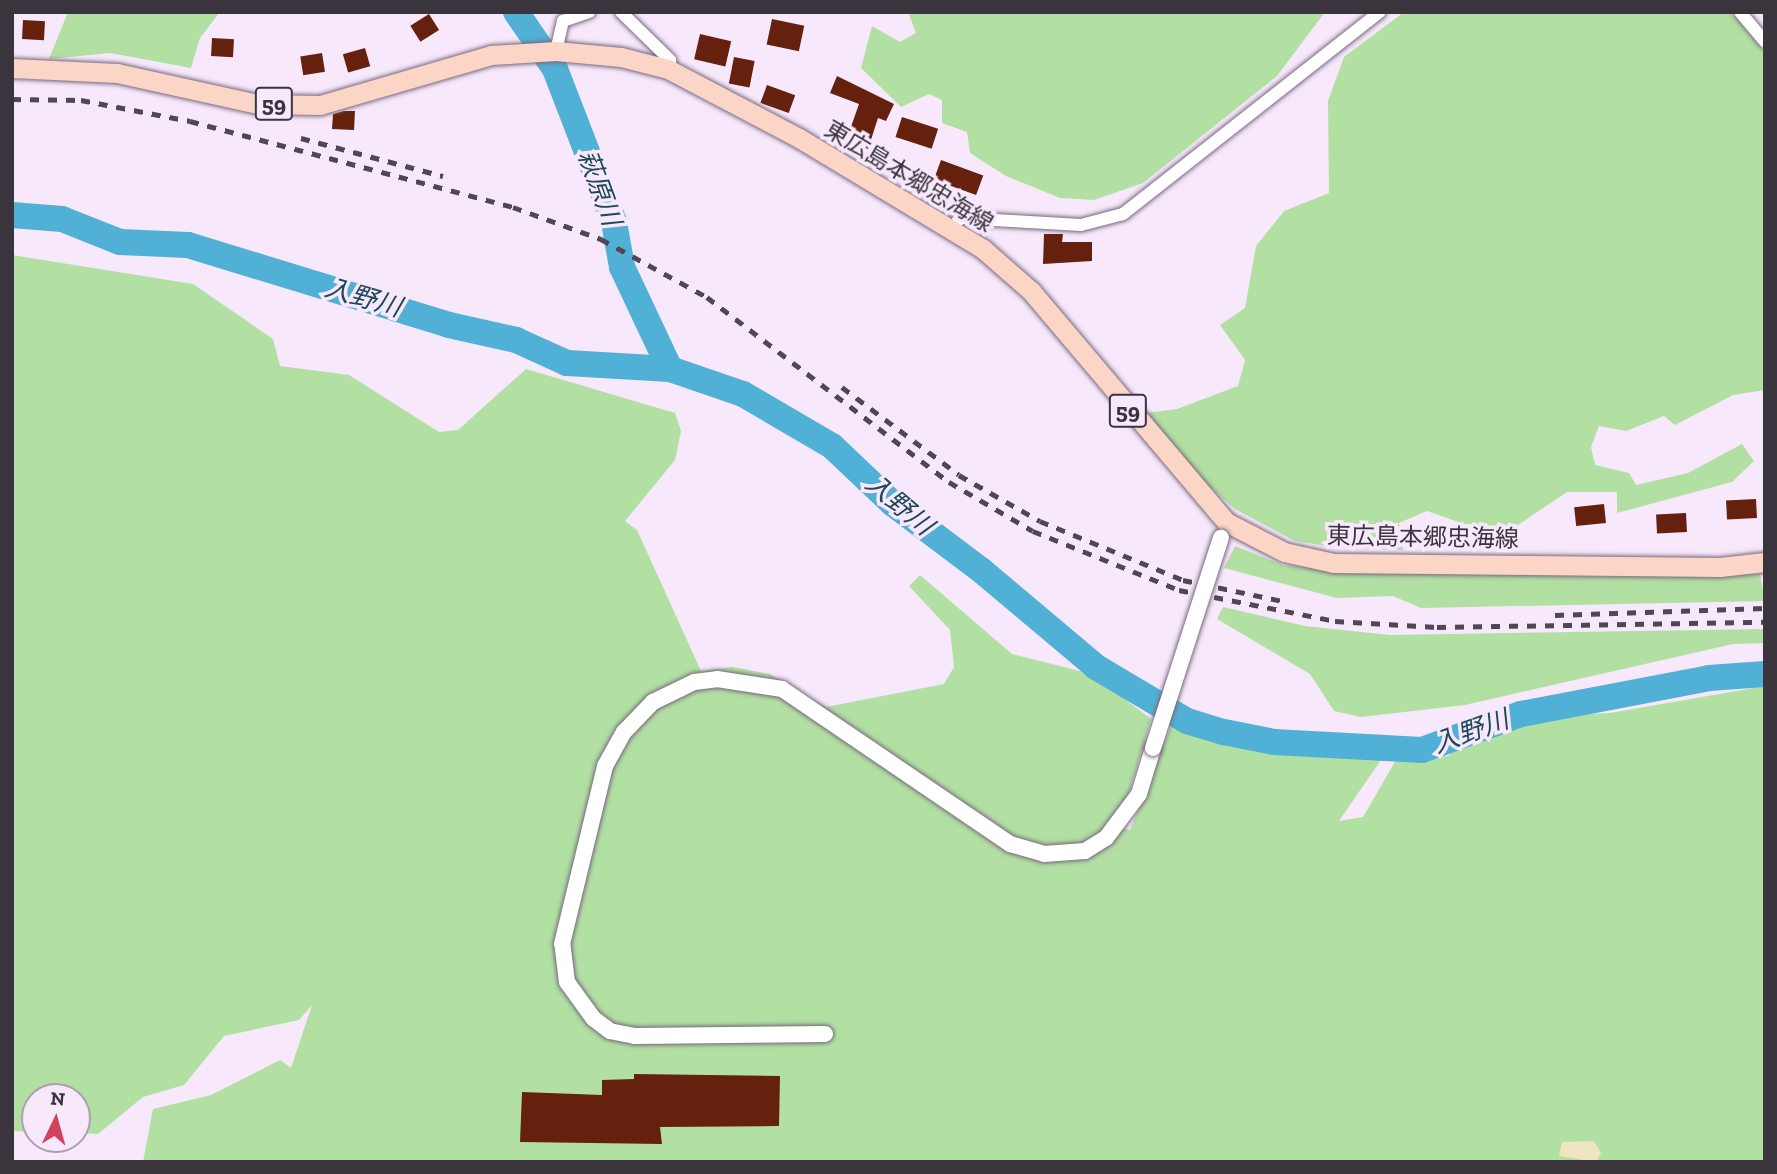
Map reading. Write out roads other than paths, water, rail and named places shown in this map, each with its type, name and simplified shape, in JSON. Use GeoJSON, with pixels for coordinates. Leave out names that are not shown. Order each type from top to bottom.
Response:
{"type":"FeatureCollection","features":[{"type":"Feature","properties":{"kind":"main road","name":"東広島本郷忠海線"},"geometry":{"type":"LineString","coordinates":[[12,68],[117,73],[258,104],[320,105],[479,58],[532,52],[556,51],[621,57],[668,69],[953,227],[1031,291],[1224,530],[1284,552],[1334,563],[1720,567],[1765,562]]}},
{"type":"Feature","properties":{"kind":"street"},"geometry":{"type":"LineString","coordinates":[[556,51],[563,21],[589,12]]}},
{"type":"Feature","properties":{"kind":"street"},"geometry":{"type":"LineString","coordinates":[[621,12],[670,60],[668,69]]}},
{"type":"Feature","properties":{"kind":"street"},"geometry":{"type":"LineString","coordinates":[[953,227],[960,218],[1081,225],[1122,214],[1380,12]]}},
{"type":"Feature","properties":{"kind":"street"},"geometry":{"type":"LineString","coordinates":[[1740,12],[1765,42]]}},
{"type":"Feature","properties":{"kind":"street"},"geometry":{"type":"LineString","coordinates":[[825,1034],[635,1036],[610,1031],[593,1018],[567,982],[562,944],[605,766],[624,733],[653,702],[694,682],[717,679],[782,689],[1010,844],[1053,855],[1085,851],[1124,819],[1153,748],[1224,530]]}},
{"type":"Feature","properties":{"kind":"waterway","name":"萩原川"},"geometry":{"type":"LineString","coordinates":[[516,12],[555,69],[614,222],[622,267],[670,369]]}},
{"type":"Feature","properties":{"kind":"waterway","name":"入野川"},"geometry":{"type":"LineString","coordinates":[[12,215],[62,219],[120,242],[188,245],[449,325],[516,340],[567,363],[670,369],[743,394],[832,446],[892,503],[981,570],[1096,667],[1187,721],[1224,732],[1274,742],[1422,750],[1521,714],[1709,678],[1765,674]]}},
{"type":"Feature","properties":{"kind":"railway"},"geometry":{"type":"LineString","coordinates":[[12,99],[81,100],[190,121],[513,207],[601,239],[707,297],[949,482],[1033,531],[1179,590],[1335,621],[1437,627],[1765,622]]}},
{"type":"Feature","properties":{"kind":"railway"},"geometry":{"type":"LineString","coordinates":[[301,138],[443,176]]}},
{"type":"Feature","properties":{"kind":"railway"},"geometry":{"type":"LineString","coordinates":[[842,387],[959,475],[1040,521],[1183,580],[1287,602]]}},
{"type":"Feature","properties":{"kind":"railway"},"geometry":{"type":"LineString","coordinates":[[1555,615],[1765,608]]}}]}
